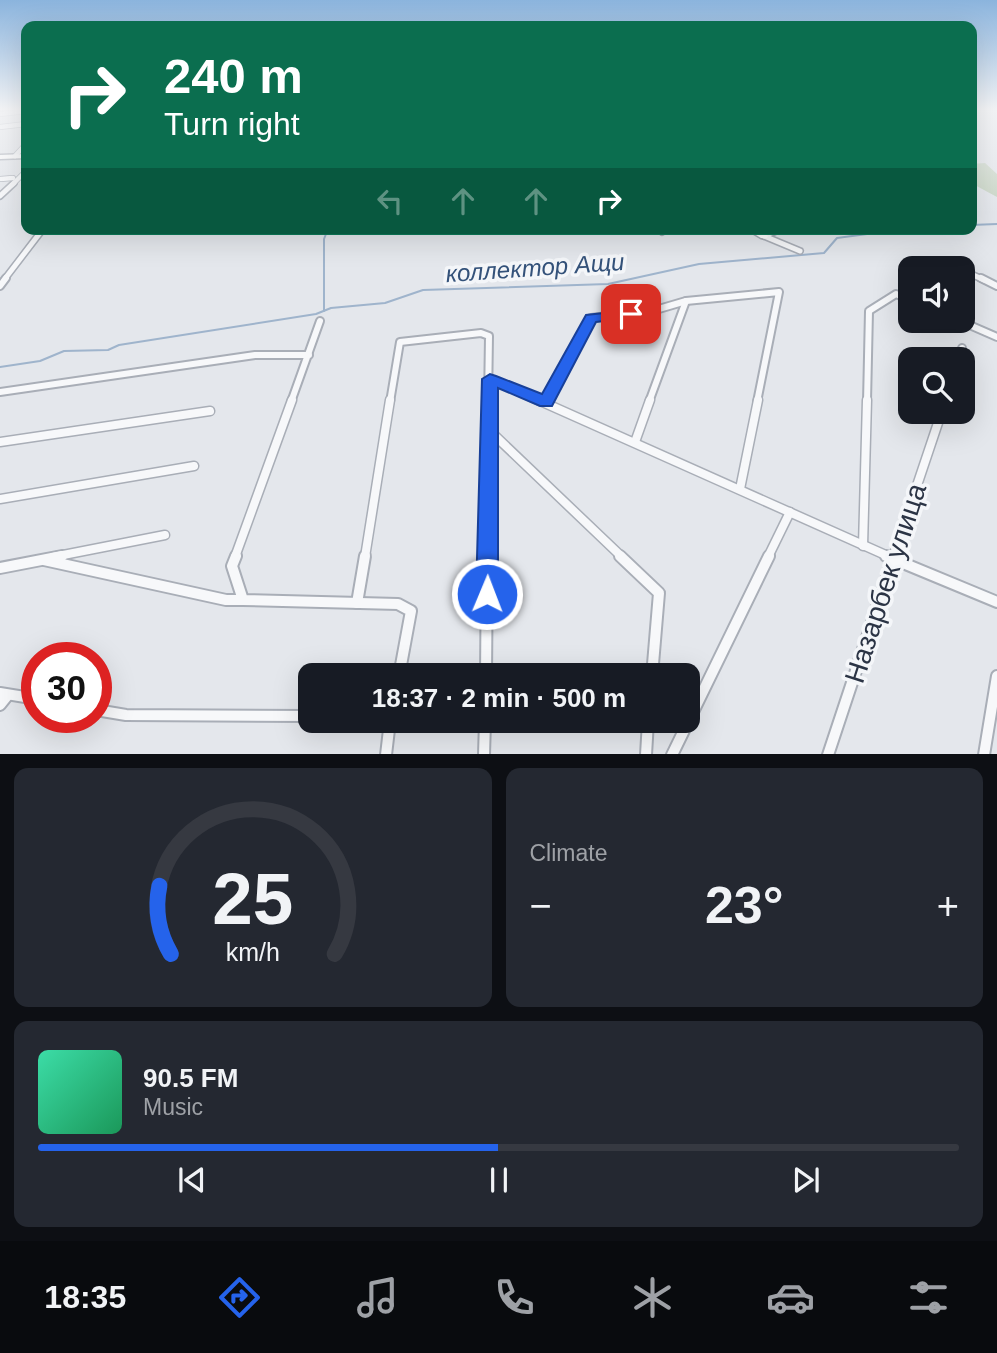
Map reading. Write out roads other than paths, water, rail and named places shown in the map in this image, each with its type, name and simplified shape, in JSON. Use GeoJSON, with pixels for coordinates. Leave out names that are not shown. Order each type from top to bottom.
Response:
{"type":"FeatureCollection","features":[{"type":"Feature","properties":{"kind":"main road"},"geometry":{"type":"LineString","coordinates":[[0,157],[21,156]]}},
{"type":"Feature","properties":{"kind":"street"},"geometry":{"type":"LineString","coordinates":[[15,156],[21,149]]}},
{"type":"Feature","properties":{"kind":"street"},"geometry":{"type":"LineString","coordinates":[[0,196],[21,176]]}},
{"type":"Feature","properties":{"kind":"street"},"geometry":{"type":"LineString","coordinates":[[0,179],[13,178]]}},
{"type":"Feature","properties":{"kind":"street"},"geometry":{"type":"LineString","coordinates":[[0,286],[38,235]]}},
{"type":"Feature","properties":{"kind":"street"},"geometry":{"type":"LineString","coordinates":[[764,236],[800,251]]}},
{"type":"Feature","properties":{"kind":"street"},"geometry":{"type":"LineString","coordinates":[[975,276],[997,286]]}},
{"type":"Feature","properties":{"kind":"street"},"geometry":{"type":"LineString","coordinates":[[546,402],[591,318],[652,312],[686,301],[779,292],[740,489]]}},
{"type":"Feature","properties":{"kind":"street"},"geometry":{"type":"LineString","coordinates":[[863,546],[869,311],[898,295]]}},
{"type":"Feature","properties":{"kind":"street"},"geometry":{"type":"LineString","coordinates":[[635,442],[686,301]]}},
{"type":"Feature","properties":{"kind":"street"},"geometry":{"type":"LineString","coordinates":[[243,600],[232,566],[320,321]]}},
{"type":"Feature","properties":{"kind":"street"},"geometry":{"type":"LineString","coordinates":[[975,327],[997,337]]}},
{"type":"Feature","properties":{"kind":"street"},"geometry":{"type":"LineString","coordinates":[[357,603],[400,342],[481,333],[489,336],[486,663]]}},
{"type":"Feature","properties":{"kind":"street"},"geometry":{"type":"LineString","coordinates":[[0,392],[255,355],[309,355]]}},
{"type":"Feature","properties":{"kind":"street"},"geometry":{"type":"LineString","coordinates":[[490,379],[863,546],[997,601]]}},
{"type":"Feature","properties":{"kind":"street"},"geometry":{"type":"LineString","coordinates":[[0,442],[210,411]]}},
{"type":"Feature","properties":{"kind":"street","name":"Назарбек улица"},"geometry":{"type":"LineString","coordinates":[[828,754],[938,424]]}},
{"type":"Feature","properties":{"kind":"street"},"geometry":{"type":"LineString","coordinates":[[490,431],[659,593],[653,663]]}},
{"type":"Feature","properties":{"kind":"street"},"geometry":{"type":"LineString","coordinates":[[0,499],[194,466]]}},
{"type":"Feature","properties":{"kind":"street"},"geometry":{"type":"LineString","coordinates":[[671,754],[790,512]]}},
{"type":"Feature","properties":{"kind":"street"},"geometry":{"type":"LineString","coordinates":[[0,568],[165,535]]}},
{"type":"Feature","properties":{"kind":"street"},"geometry":{"type":"LineString","coordinates":[[44,560],[226,600],[398,604],[411,611],[401,663]]}},
{"type":"Feature","properties":{"kind":"street"},"geometry":{"type":"LineString","coordinates":[[984,754],[997,676]]}},
{"type":"Feature","properties":{"kind":"street"},"geometry":{"type":"LineString","coordinates":[[0,705],[4,694]]}},
{"type":"Feature","properties":{"kind":"street"},"geometry":{"type":"LineString","coordinates":[[112,713],[298,716]]}},
{"type":"Feature","properties":{"kind":"street"},"geometry":{"type":"LineString","coordinates":[[386,754],[389,733]]}},
{"type":"Feature","properties":{"kind":"street"},"geometry":{"type":"LineString","coordinates":[[484,754],[485,733]]}},
{"type":"Feature","properties":{"kind":"street"},"geometry":{"type":"LineString","coordinates":[[646,754],[647,733]]}},
{"type":"Feature","properties":{"kind":"waterway","name":"коллектор Ащи"},"geometry":{"type":"LineString","coordinates":[[977,225],[997,224]]}},
{"type":"Feature","properties":{"kind":"waterway"},"geometry":{"type":"LineString","coordinates":[[324,311],[326,235]]}},
{"type":"Feature","properties":{"kind":"waterway","name":"коллектор Ащи"},"geometry":{"type":"LineString","coordinates":[[324,311],[385,303],[423,290],[608,284],[699,264],[824,253],[837,238],[860,235]]}},
{"type":"Feature","properties":{"kind":"waterway","name":"коллектор Ащи"},"geometry":{"type":"LineString","coordinates":[[0,367],[40,361],[64,351],[108,350],[119,345],[324,311]]}}]}
